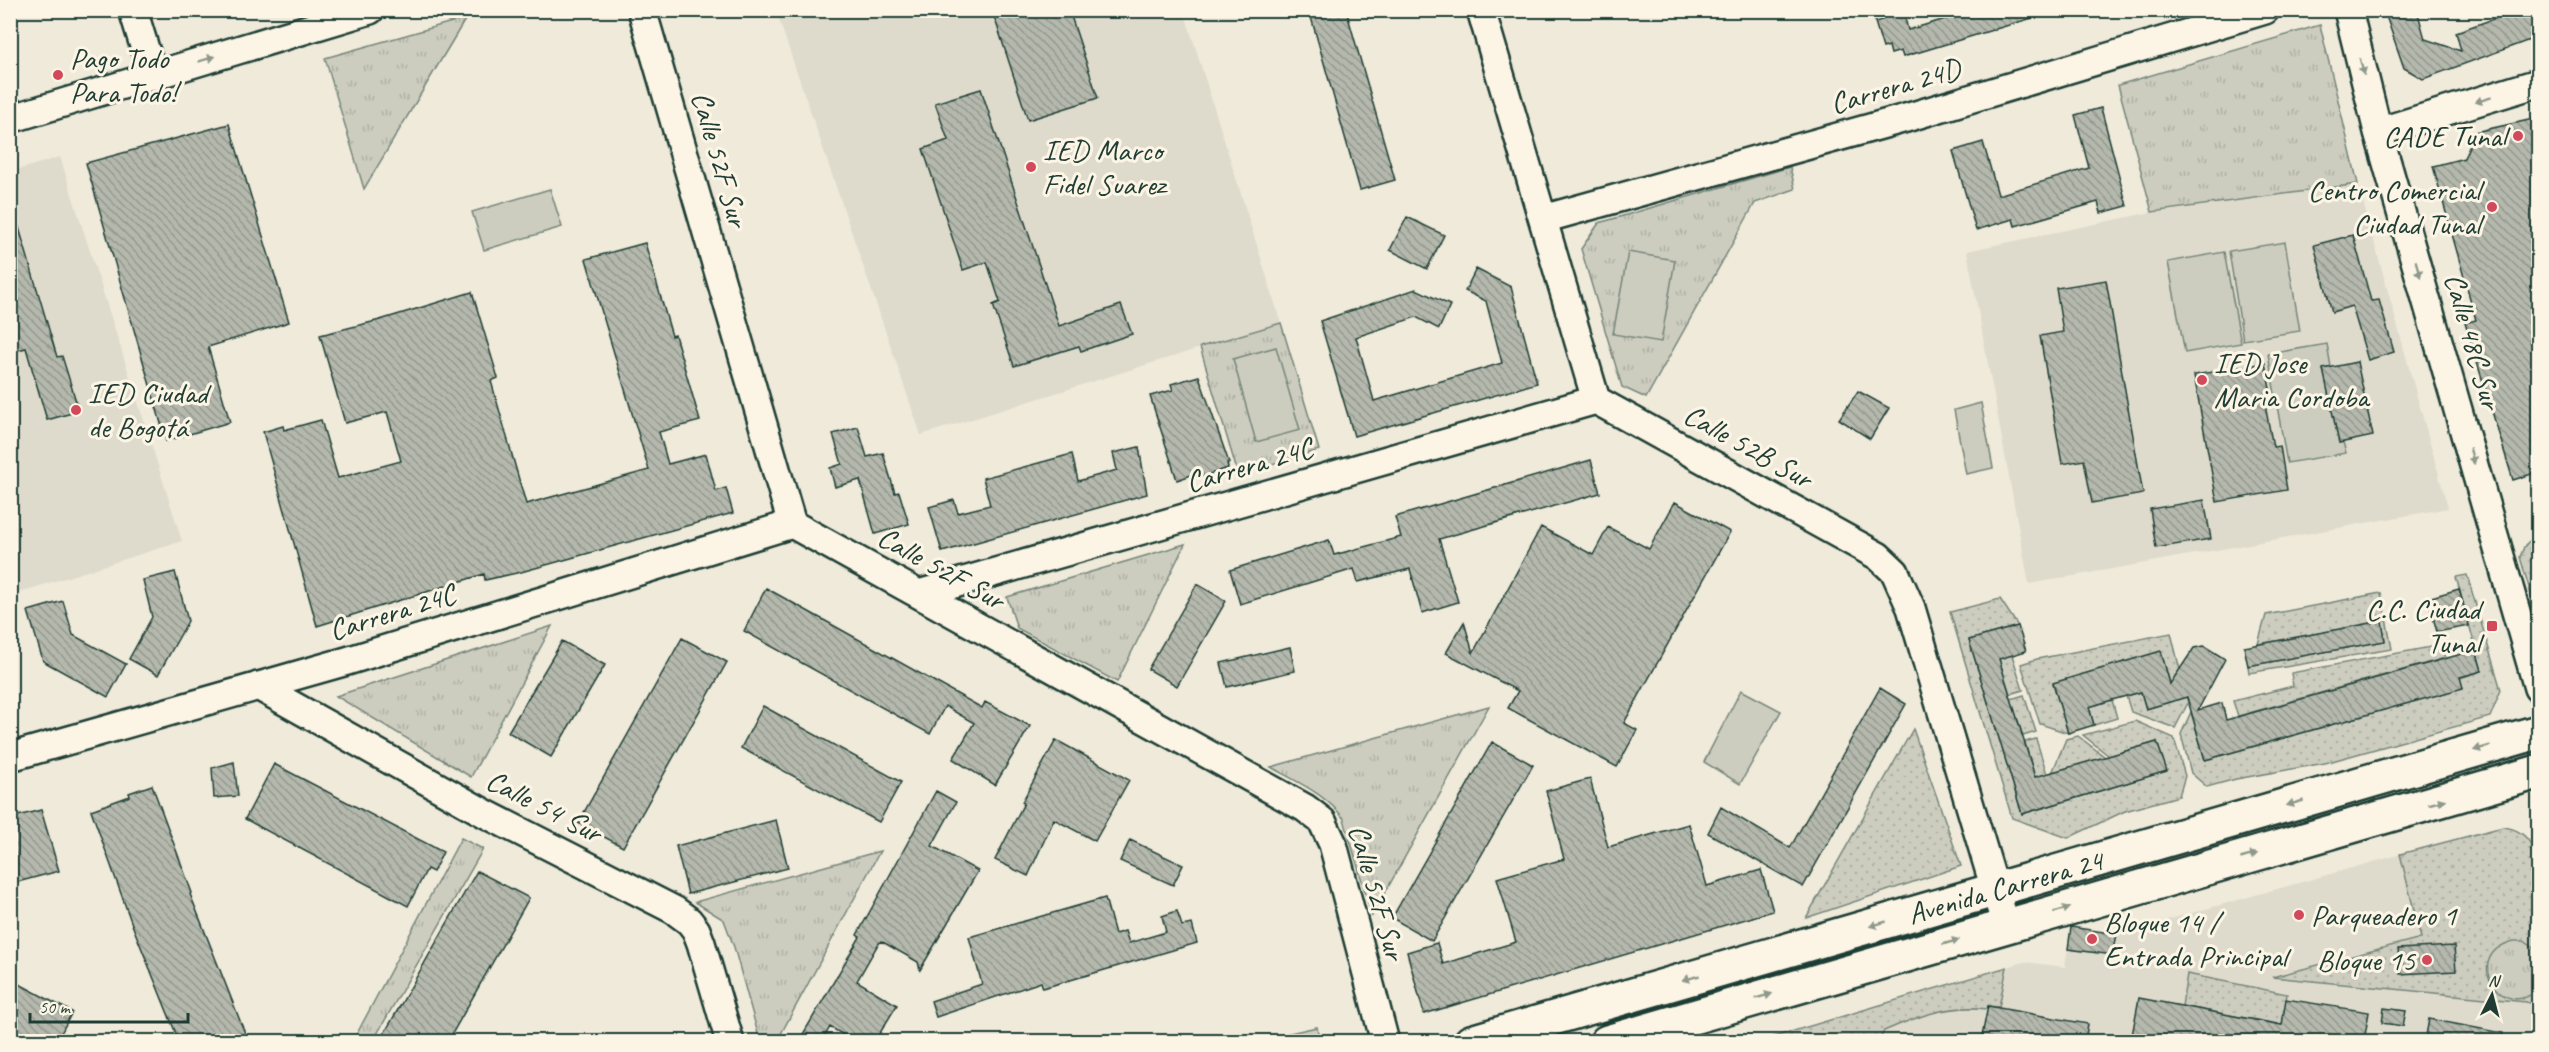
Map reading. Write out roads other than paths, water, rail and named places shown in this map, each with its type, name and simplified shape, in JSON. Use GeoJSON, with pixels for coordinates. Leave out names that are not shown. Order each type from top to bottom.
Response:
{"type":"FeatureCollection","features":[{"type":"Feature","properties":{"kind":"main road","name":"Avenida Carrera 24"},"geometry":{"type":"LineString","coordinates":[[1471,1041],[2538,732]]}},
{"type":"Feature","properties":{"kind":"main road","name":"Avenida Carrera 24"},"geometry":{"type":"LineString","coordinates":[[1607,1041],[2538,772]]}},
{"type":"Feature","properties":{"kind":"street"},"geometry":{"type":"LineString","coordinates":[[133,10],[153,75]]}},
{"type":"Feature","properties":{"kind":"street"},"geometry":{"type":"LineString","coordinates":[[10,119],[153,75],[304,20],[370,10]]}},
{"type":"Feature","properties":{"kind":"street","name":"Calle 52F Sur"},"geometry":{"type":"LineString","coordinates":[[642,10],[792,524],[1305,807],[1322,820],[1333,844],[1385,1041]]}},
{"type":"Feature","properties":{"kind":"street"},"geometry":{"type":"LineString","coordinates":[[1481,10],[1596,400]]}},
{"type":"Feature","properties":{"kind":"street","name":"Carrera 24D"},"geometry":{"type":"LineString","coordinates":[[1542,219],[1906,118],[2265,10]]}},
{"type":"Feature","properties":{"kind":"street","name":"Calle 48C Sur"},"geometry":{"type":"LineString","coordinates":[[2348,10],[2378,132],[2538,688]]}},
{"type":"Feature","properties":{"kind":"street"},"geometry":{"type":"LineString","coordinates":[[2378,132],[2538,83]]}},
{"type":"Feature","properties":{"kind":"street","name":"Carrera 24C"},"geometry":{"type":"LineString","coordinates":[[919,594],[1596,400]]}},
{"type":"Feature","properties":{"kind":"street","name":"Calle 52B Sur"},"geometry":{"type":"LineString","coordinates":[[1596,400],[1878,556],[1895,572],[1911,608],[2006,926]]}},
{"type":"Feature","properties":{"kind":"street","name":"Carrera 24C"},"geometry":{"type":"LineString","coordinates":[[10,757],[258,686],[792,524]]}},
{"type":"Feature","properties":{"kind":"street","name":"Calle 54 Sur"},"geometry":{"type":"LineString","coordinates":[[258,686],[486,814],[639,891],[689,921],[696,930],[701,943],[729,1041]]}},
{"type":"Feature","properties":{"kind":"place","name":"Pago Todo Para Todo!"},"geometry":{"type":"Point","coordinates":[58,75]}},
{"type":"Feature","properties":{"kind":"place","name":"CADE Tunal"},"geometry":{"type":"Point","coordinates":[2518,136]}},
{"type":"Feature","properties":{"kind":"place","name":"IED Marco Fidel Suarez"},"geometry":{"type":"Point","coordinates":[1031,167]}},
{"type":"Feature","properties":{"kind":"place","name":"Centro Comercial Ciudad Tunal"},"geometry":{"type":"Point","coordinates":[2492,207]}},
{"type":"Feature","properties":{"kind":"place","name":"IED Jose Maria Cordoba"},"geometry":{"type":"Point","coordinates":[2202,380]}},
{"type":"Feature","properties":{"kind":"place","name":"IED Ciudad de Bogotá"},"geometry":{"type":"Point","coordinates":[76,410]}},
{"type":"Feature","properties":{"kind":"place","name":"C.C. Ciudad Tunal"},"geometry":{"type":"Point","coordinates":[2492,626]}},
{"type":"Feature","properties":{"kind":"place","name":"Parqueadero 1"},"geometry":{"type":"Point","coordinates":[2299,915]}},
{"type":"Feature","properties":{"kind":"place","name":"Bloque 14 / Entrada Principal"},"geometry":{"type":"Point","coordinates":[2092,939]}},
{"type":"Feature","properties":{"kind":"place","name":"Bloque 15"},"geometry":{"type":"Point","coordinates":[2427,960]}}]}
